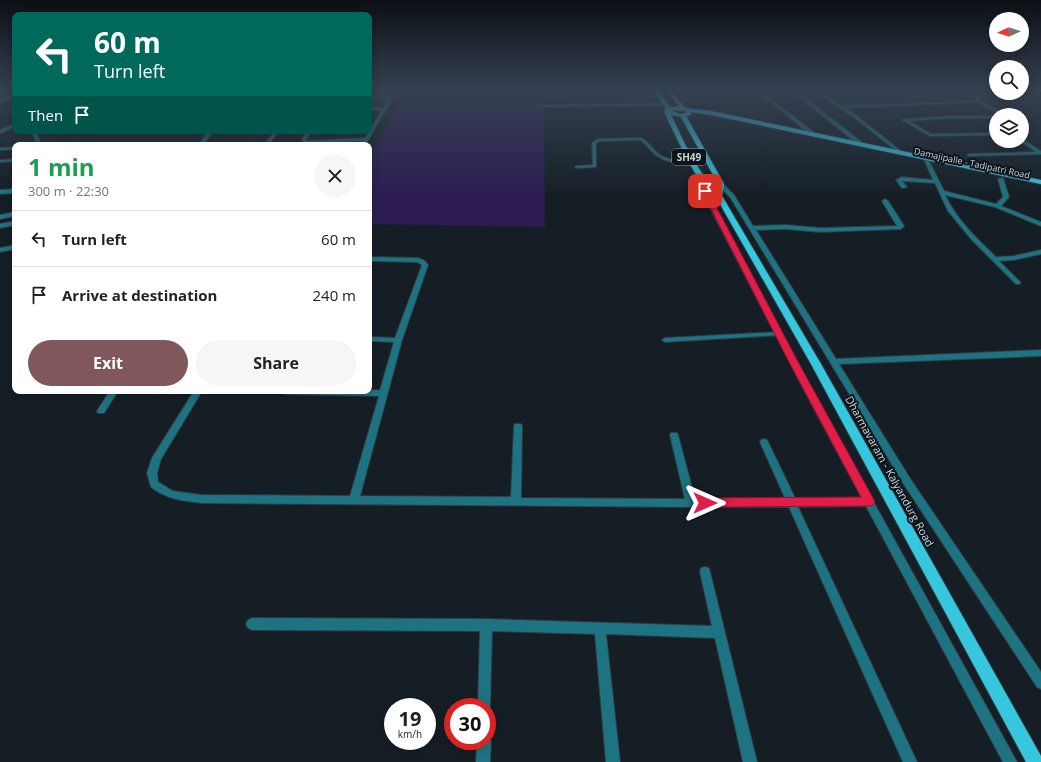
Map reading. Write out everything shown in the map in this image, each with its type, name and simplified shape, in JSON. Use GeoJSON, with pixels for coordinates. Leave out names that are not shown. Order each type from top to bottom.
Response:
{"type":"FeatureCollection","features":[{"type":"Feature","properties":{"kind":"main road","name":"Dharmavaram - Kalyandurg Road"},"geometry":{"type":"LineString","coordinates":[[676,127],[691,160],[705,184],[719,197],[816,364],[1034,762]]}},
{"type":"Feature","properties":{"kind":"main road","name":"SH49"},"geometry":{"type":"LineString","coordinates":[[692,127],[722,185]]}},
{"type":"Feature","properties":{"kind":"main road","name":"Damajipalle - Tadipatri Road"},"geometry":{"type":"LineString","coordinates":[[760,127],[1041,182]]}},
{"type":"Feature","properties":{"kind":"main road","name":"Damajipalle - Tadipatri Road"},"geometry":{"type":"LineString","coordinates":[[804,135],[814,135],[899,152],[1041,188]]}},
{"type":"Feature","properties":{"kind":"main road"},"geometry":{"type":"LineString","coordinates":[[719,197],[722,185]]}},
{"type":"Feature","properties":{"kind":"street"},"geometry":{"type":"LineString","coordinates":[[0,132],[10,127]]}},
{"type":"Feature","properties":{"kind":"street"},"geometry":{"type":"LineString","coordinates":[[803,127],[814,135]]}},
{"type":"Feature","properties":{"kind":"street"},"geometry":{"type":"LineString","coordinates":[[839,127],[861,144]]}},
{"type":"Feature","properties":{"kind":"street"},"geometry":{"type":"LineString","coordinates":[[868,127],[899,152]]}},
{"type":"Feature","properties":{"kind":"street"},"geometry":{"type":"LineString","coordinates":[[915,127],[930,135],[989,134]]}},
{"type":"Feature","properties":{"kind":"street"},"geometry":{"type":"LineString","coordinates":[[269,142],[275,134]]}},
{"type":"Feature","properties":{"kind":"street"},"geometry":{"type":"LineString","coordinates":[[364,142],[369,134]]}},
{"type":"Feature","properties":{"kind":"street"},"geometry":{"type":"LineString","coordinates":[[325,142],[366,139]]}},
{"type":"Feature","properties":{"kind":"street"},"geometry":{"type":"LineString","coordinates":[[969,155],[1041,153],[1029,145]]}},
{"type":"Feature","properties":{"kind":"street"},"geometry":{"type":"LineString","coordinates":[[0,149],[12,148]]}},
{"type":"Feature","properties":{"kind":"street"},"geometry":{"type":"LineString","coordinates":[[0,162],[12,160]]}},
{"type":"Feature","properties":{"kind":"street"},"geometry":{"type":"LineString","coordinates":[[926,160],[947,204],[960,223],[1018,284]]}},
{"type":"Feature","properties":{"kind":"street"},"geometry":{"type":"LineString","coordinates":[[904,187],[898,180],[902,179],[936,182]]}},
{"type":"Feature","properties":{"kind":"street"},"geometry":{"type":"LineString","coordinates":[[997,206],[1006,197],[1001,179]]}},
{"type":"Feature","properties":{"kind":"street"},"geometry":{"type":"LineString","coordinates":[[705,184],[707,196],[779,334],[1010,762]]}},
{"type":"Feature","properties":{"kind":"street"},"geometry":{"type":"LineString","coordinates":[[722,185],[732,196],[752,228],[908,483],[1041,683]]}},
{"type":"Feature","properties":{"kind":"street"},"geometry":{"type":"LineString","coordinates":[[0,192],[12,191]]}},
{"type":"Feature","properties":{"kind":"street"},"geometry":{"type":"LineString","coordinates":[[941,192],[997,206],[1041,224]]}},
{"type":"Feature","properties":{"kind":"street"},"geometry":{"type":"LineString","coordinates":[[752,228],[786,227],[820,230],[899,228],[901,226],[885,201]]}},
{"type":"Feature","properties":{"kind":"street"},"geometry":{"type":"LineString","coordinates":[[0,217],[12,215]]}},
{"type":"Feature","properties":{"kind":"street"},"geometry":{"type":"LineString","coordinates":[[0,226],[12,223]]}},
{"type":"Feature","properties":{"kind":"street"},"geometry":{"type":"LineString","coordinates":[[0,250],[12,248]]}},
{"type":"Feature","properties":{"kind":"street"},"geometry":{"type":"LineString","coordinates":[[994,259],[1014,258],[1041,252]]}},
{"type":"Feature","properties":{"kind":"street"},"geometry":{"type":"LineString","coordinates":[[354,500],[398,340],[425,265],[423,262],[418,260],[372,259]]}},
{"type":"Feature","properties":{"kind":"street"},"geometry":{"type":"LineString","coordinates":[[372,339],[398,340]]}},
{"type":"Feature","properties":{"kind":"street"},"geometry":{"type":"LineString","coordinates":[[835,362],[1041,353]]}},
{"type":"Feature","properties":{"kind":"street"},"geometry":{"type":"LineString","coordinates":[[101,412],[112,394]]}},
{"type":"Feature","properties":{"kind":"street"},"geometry":{"type":"LineString","coordinates":[[196,394],[155,463],[152,473],[154,484],[164,493],[181,497],[202,499],[691,503],[870,502]]}},
{"type":"Feature","properties":{"kind":"street"},"geometry":{"type":"LineString","coordinates":[[372,394],[383,394]]}},
{"type":"Feature","properties":{"kind":"street"},"geometry":{"type":"LineString","coordinates":[[516,501],[518,426]]}},
{"type":"Feature","properties":{"kind":"street"},"geometry":{"type":"LineString","coordinates":[[674,436],[691,503]]}},
{"type":"Feature","properties":{"kind":"street"},"geometry":{"type":"LineString","coordinates":[[764,442],[910,762]]}},
{"type":"Feature","properties":{"kind":"street"},"geometry":{"type":"LineString","coordinates":[[705,572],[750,762]]}},
{"type":"Feature","properties":{"kind":"street"},"geometry":{"type":"LineString","coordinates":[[252,624],[486,625],[719,632]]}},
{"type":"Feature","properties":{"kind":"street"},"geometry":{"type":"LineString","coordinates":[[484,698],[486,625]]}},
{"type":"Feature","properties":{"kind":"street"},"geometry":{"type":"LineString","coordinates":[[600,629],[613,762]]}},
{"type":"Feature","properties":{"kind":"street"},"geometry":{"type":"LineString","coordinates":[[483,762],[484,750]]}},
{"type":"Feature","properties":{"kind":"lane"},"geometry":{"type":"LineString","coordinates":[[577,167],[595,166],[594,143],[599,140],[641,139],[644,140],[649,148],[665,160],[708,160]]}},
{"type":"Feature","properties":{"kind":"lane"},"geometry":{"type":"LineString","coordinates":[[665,340],[779,334]]}},
{"type":"Feature","properties":{"kind":"shaded area"},"geometry":{"type":"Polygon","coordinates":[[[386,127],[544,127],[545,227],[372,224],[372,154],[386,127]]]}},
{"type":"Feature","properties":{"kind":"route"},"geometry":{"type":"LineString","coordinates":[[705,191],[815,403],[870,502],[705,503]]}}]}
